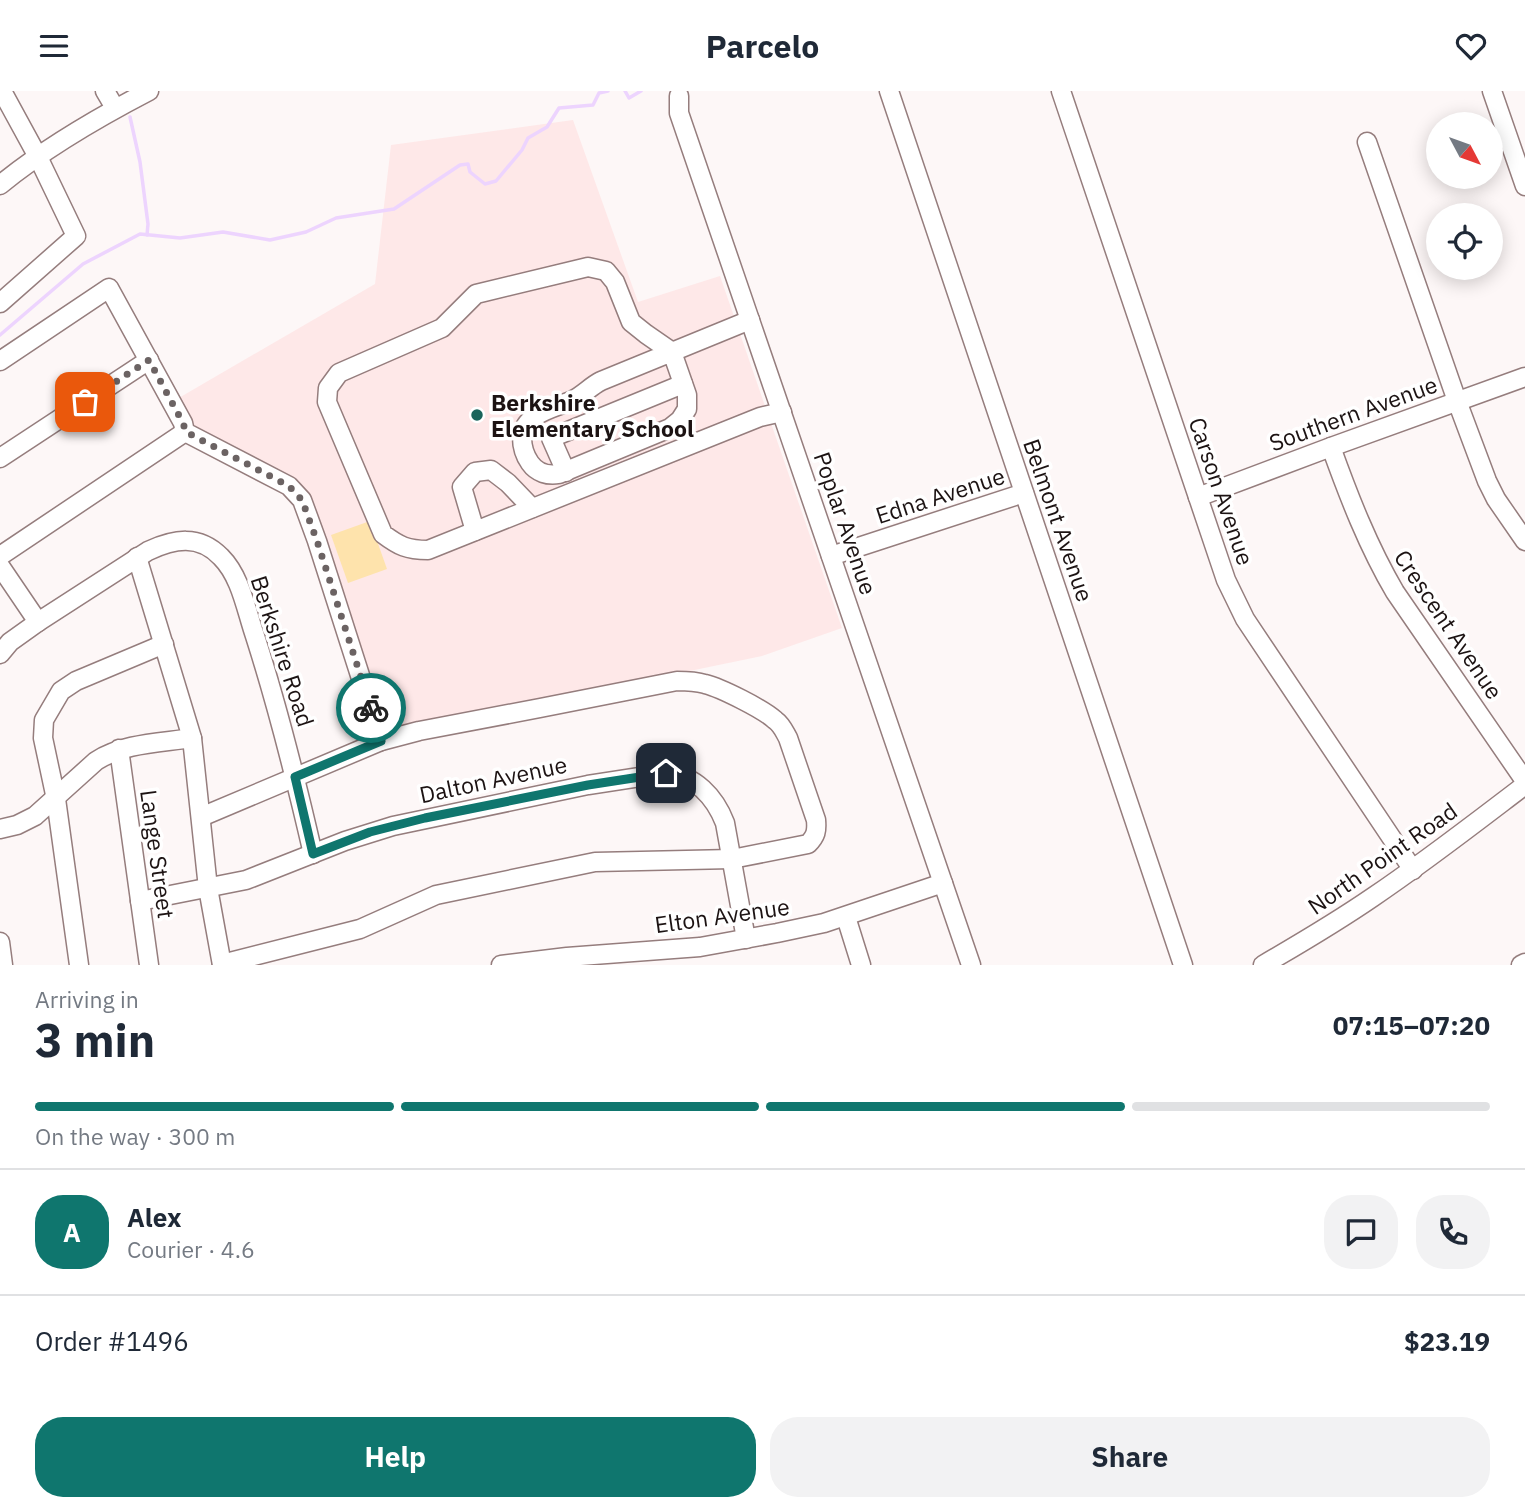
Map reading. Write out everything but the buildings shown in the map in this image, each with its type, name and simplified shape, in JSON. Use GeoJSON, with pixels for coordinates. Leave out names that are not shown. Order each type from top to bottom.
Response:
{"type":"FeatureCollection","features":[{"type":"Feature","properties":{"kind":"street"},"geometry":{"type":"LineString","coordinates":[[0,303],[76,236],[2,91]]}},
{"type":"Feature","properties":{"kind":"street"},"geometry":{"type":"LineString","coordinates":[[105,91],[115,108]]}},
{"type":"Feature","properties":{"kind":"street"},"geometry":{"type":"LineString","coordinates":[[0,185],[38,157],[115,108],[149,91]]}},
{"type":"Feature","properties":{"kind":"street","name":"Belmont Avenue"},"geometry":{"type":"LineString","coordinates":[[889,91],[1183,965]]}},
{"type":"Feature","properties":{"kind":"street","name":"Carson Avenue"},"geometry":{"type":"LineString","coordinates":[[1061,91],[1226,580],[1245,619],[1413,870]]}},
{"type":"Feature","properties":{"kind":"street"},"geometry":{"type":"LineString","coordinates":[[1492,91],[1525,186]]}},
{"type":"Feature","properties":{"kind":"street","name":"Poplar Avenue"},"geometry":{"type":"LineString","coordinates":[[679,96],[679,113],[971,965]]}},
{"type":"Feature","properties":{"kind":"street"},"geometry":{"type":"LineString","coordinates":[[1367,142],[1487,481],[1525,541]]}},
{"type":"Feature","properties":{"kind":"street"},"geometry":{"type":"LineString","coordinates":[[750,320],[672,352],[601,381],[577,398],[540,413],[527,423],[522,442],[529,461],[543,474],[551,475],[566,472],[670,428],[680,421],[687,409],[687,394],[672,352],[631,322],[615,282],[607,271],[588,267],[476,294],[442,328],[339,373],[328,388],[327,403],[383,534],[397,544],[411,549],[428,549],[760,417],[782,412]]}},
{"type":"Feature","properties":{"kind":"street"},"geometry":{"type":"LineString","coordinates":[[0,361],[109,288],[186,432],[289,486],[302,500],[381,741]]}},
{"type":"Feature","properties":{"kind":"street"},"geometry":{"type":"LineString","coordinates":[[0,458],[149,360]]}},
{"type":"Feature","properties":{"kind":"street","name":"Southern Avenue"},"geometry":{"type":"LineString","coordinates":[[1198,497],[1525,377]]}},
{"type":"Feature","properties":{"kind":"street"},"geometry":{"type":"LineString","coordinates":[[566,472],[551,438],[683,384]]}},
{"type":"Feature","properties":{"kind":"street"},"geometry":{"type":"LineString","coordinates":[[0,557],[186,432]]}},
{"type":"Feature","properties":{"kind":"street","name":"Crescent Avenue"},"geometry":{"type":"LineString","coordinates":[[1331,447],[1353,507],[1381,568],[1525,783]]}},
{"type":"Feature","properties":{"kind":"street"},"geometry":{"type":"LineString","coordinates":[[475,531],[462,487],[475,471],[491,470],[532,508]]}},
{"type":"Feature","properties":{"kind":"street","name":"Edna Avenue"},"geometry":{"type":"LineString","coordinates":[[831,556],[1024,493]]}},
{"type":"Feature","properties":{"kind":"street","name":"Berkshire Road"},"geometry":{"type":"LineString","coordinates":[[0,654],[10,642],[38,622],[137,557],[160,545],[183,540],[202,543],[220,556],[239,586],[272,689],[313,854]]}},
{"type":"Feature","properties":{"kind":"street"},"geometry":{"type":"LineString","coordinates":[[137,557],[192,738],[208,888],[222,965],[360,929],[436,895],[595,862],[732,859],[808,844],[817,830],[816,820],[783,727],[751,705],[707,684],[692,681],[677,681],[419,731],[381,741],[201,817]]}},
{"type":"Feature","properties":{"kind":"street"},"geometry":{"type":"LineString","coordinates":[[0,566],[38,622]]}},
{"type":"Feature","properties":{"kind":"street"},"geometry":{"type":"LineString","coordinates":[[79,965],[56,799],[43,738],[44,720],[61,691],[76,681],[164,644]]}},
{"type":"Feature","properties":{"kind":"street"},"geometry":{"type":"LineString","coordinates":[[0,829],[27,822],[96,761],[119,749],[192,738]]}},
{"type":"Feature","properties":{"kind":"street","name":"Lange Street"},"geometry":{"type":"LineString","coordinates":[[119,749],[149,965]]}},
{"type":"Feature","properties":{"kind":"street","name":"Dalton Avenue"},"geometry":{"type":"LineString","coordinates":[[140,901],[246,880],[370,832],[414,821],[588,785],[666,773],[678,774],[694,782],[716,804],[725,823],[746,939]]}},
{"type":"Feature","properties":{"kind":"street","name":"North Point Road"},"geometry":{"type":"LineString","coordinates":[[1263,965],[1344,917],[1413,870],[1525,783]]}},
{"type":"Feature","properties":{"kind":"street","name":"Elton Avenue"},"geometry":{"type":"LineString","coordinates":[[501,965],[603,953],[700,947],[746,939],[846,917],[943,883]]}},
{"type":"Feature","properties":{"kind":"street"},"geometry":{"type":"LineString","coordinates":[[846,917],[861,965]]}},
{"type":"Feature","properties":{"kind":"street"},"geometry":{"type":"LineString","coordinates":[[0,942],[3,965]]}},
{"type":"Feature","properties":{"kind":"shaded area","name":"Berkshire Elementary School"},"geometry":{"type":"Polygon","coordinates":[[[573,120],[638,302],[720,276],[842,628],[762,656],[382,735],[301,490],[194,430],[177,399],[375,284],[391,145],[573,120]]]}},
{"type":"Feature","properties":{"kind":"shaded area"},"geometry":{"type":"Polygon","coordinates":[[[370,521],[387,569],[348,583],[331,535],[370,521]]]}},
{"type":"Feature","properties":{"kind":"waterway"},"geometry":{"type":"LineString","coordinates":[[0,335],[83,264],[140,234],[180,238],[223,232],[270,240],[306,232],[336,218],[394,209],[460,165],[468,164],[470,172],[485,184],[496,181],[522,150],[528,138],[547,127],[559,108],[593,105],[599,93],[608,91]]}},
{"type":"Feature","properties":{"kind":"waterway"},"geometry":{"type":"LineString","coordinates":[[625,91],[629,98],[641,91]]}},
{"type":"Feature","properties":{"kind":"waterway"},"geometry":{"type":"LineString","coordinates":[[130,117],[140,162],[147,235]]}},
{"type":"Feature","properties":{"kind":"way so far"},"geometry":{"type":"LineString","coordinates":[[85,402],[149,360],[186,432],[289,486],[296,493],[302,500],[317,541],[371,708]]}},
{"type":"Feature","properties":{"kind":"place","name":"Berkshire Elementary School"},"geometry":{"type":"Point","coordinates":[477,415]}},
{"type":"Feature","properties":{"kind":"route"},"geometry":{"type":"LineString","coordinates":[[371,708],[381,741],[295,777],[313,854],[370,832],[425,818],[588,785],[666,773]]}}]}
